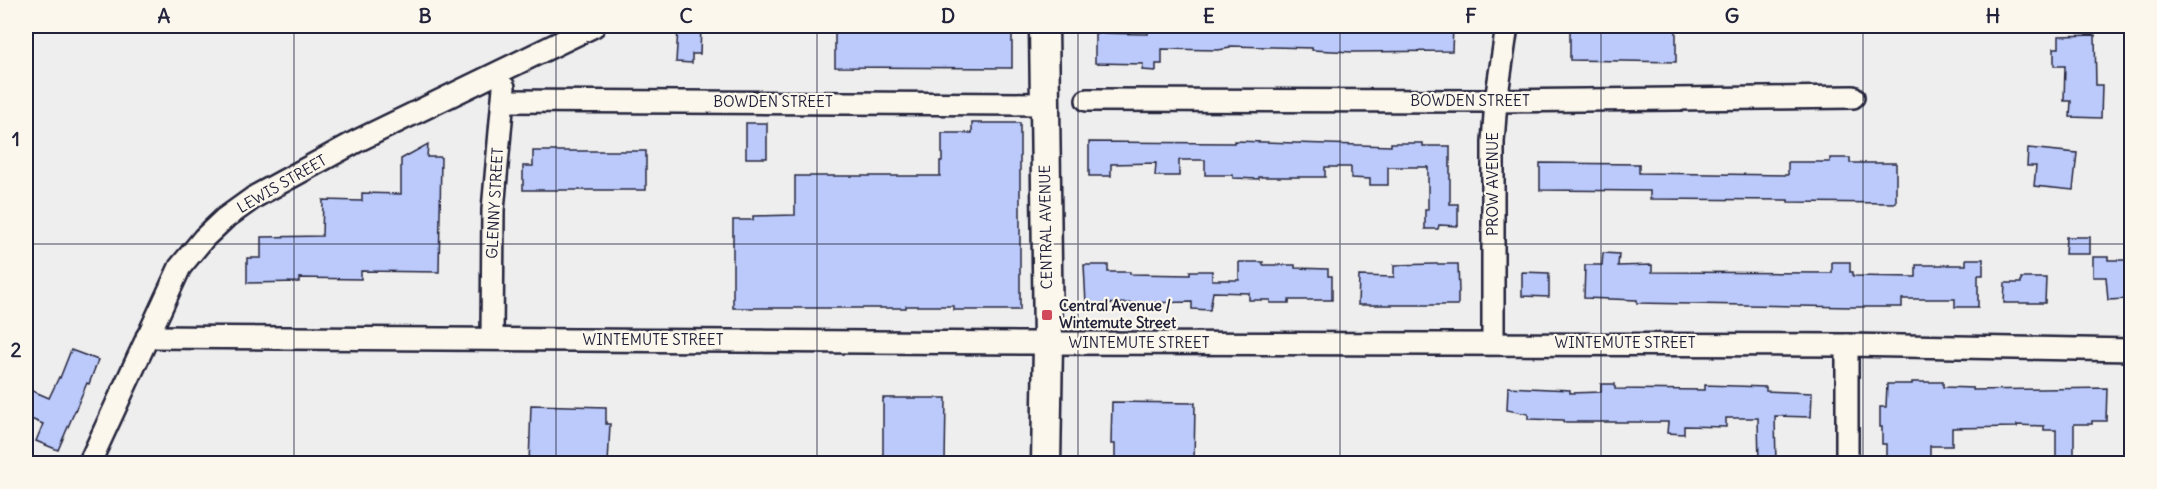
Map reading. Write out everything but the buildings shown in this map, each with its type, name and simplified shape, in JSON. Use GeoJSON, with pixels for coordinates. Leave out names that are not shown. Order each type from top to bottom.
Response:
{"type":"FeatureCollection","features":[{"type":"Feature","properties":{"kind":"main road","name":"CENTRAL AVENUE"},"geometry":{"type":"LineString","coordinates":[[1044,26],[1043,104],[1048,343],[1046,464]]}},
{"type":"Feature","properties":{"kind":"street","name":"LEWIS STREET"},"geometry":{"type":"LineString","coordinates":[[89,464],[180,267],[204,238],[224,219],[256,196],[357,141],[594,26]]}},
{"type":"Feature","properties":{"kind":"street","name":"PROW AVENUE"},"geometry":{"type":"LineString","coordinates":[[1493,343],[1493,142],[1496,102],[1507,26]]}},
{"type":"Feature","properties":{"kind":"street","name":"GLENNY STREET"},"geometry":{"type":"LineString","coordinates":[[492,338],[493,210],[505,68]]}},
{"type":"Feature","properties":{"kind":"street","name":"BOWDEN STREET"},"geometry":{"type":"LineString","coordinates":[[1087,100],[1496,102],[1853,97]]}},
{"type":"Feature","properties":{"kind":"street","name":"BOWDEN STREET"},"geometry":{"type":"LineString","coordinates":[[503,100],[1043,104]]}},
{"type":"Feature","properties":{"kind":"street","name":"WINTEMUTE STREET"},"geometry":{"type":"LineString","coordinates":[[147,337],[1847,345],[2132,350]]}},
{"type":"Feature","properties":{"kind":"street"},"geometry":{"type":"LineString","coordinates":[[1847,345],[1847,464]]}},
{"type":"Feature","properties":{"kind":"place","name":"Central Avenue / Wintemute Street"},"geometry":{"type":"Point","coordinates":[1047,315]}}]}
